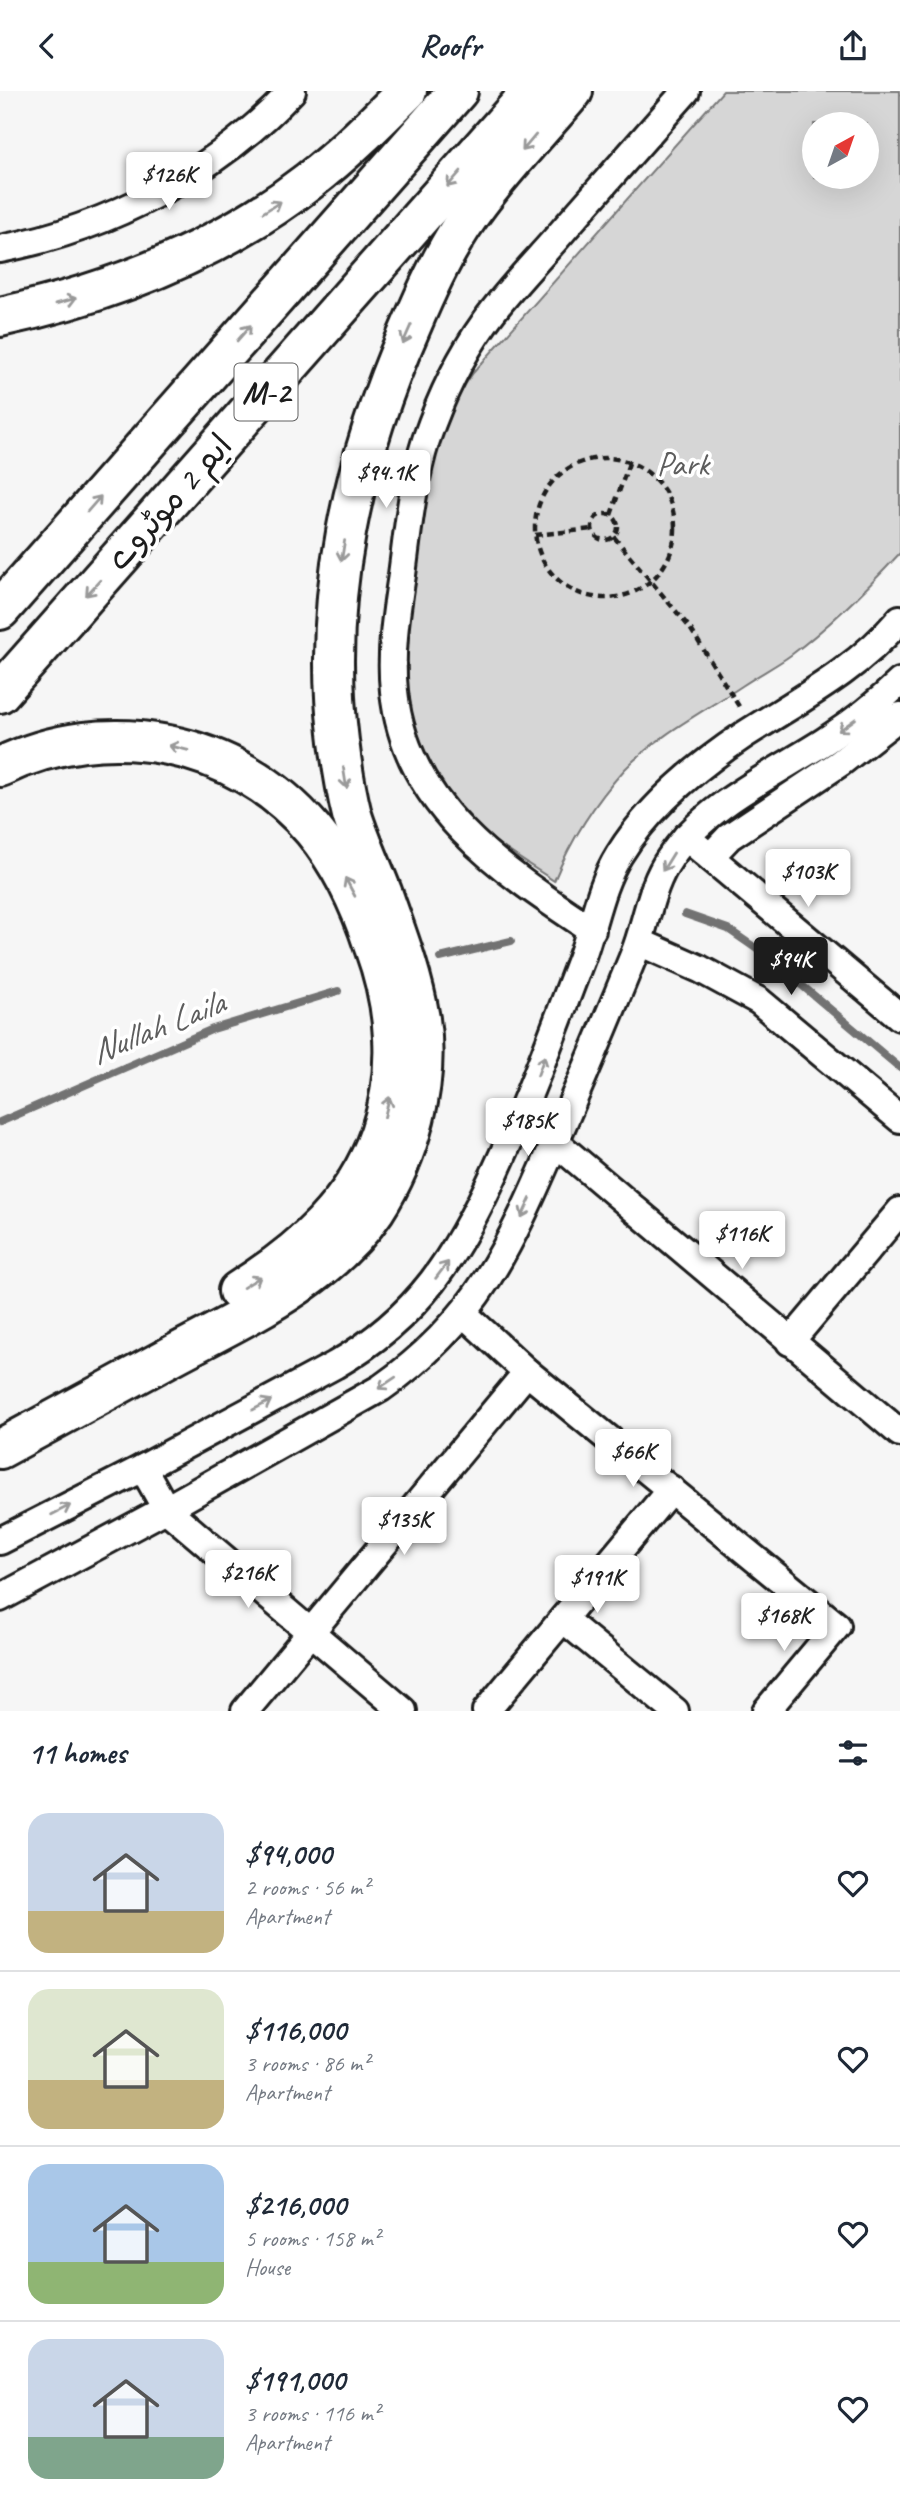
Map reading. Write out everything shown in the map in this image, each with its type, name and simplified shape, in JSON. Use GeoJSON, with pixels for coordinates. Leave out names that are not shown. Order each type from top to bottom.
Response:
{"type":"FeatureCollection","features":[{"type":"Feature","properties":{"kind":"highway"},"geometry":{"type":"LineString","coordinates":[[0,317],[61,303],[130,281],[215,242],[310,180],[407,91]]}},
{"type":"Feature","properties":{"kind":"highway","name":"ایم 2 موٹروے"},"geometry":{"type":"LineString","coordinates":[[0,610],[458,91]]}},
{"type":"Feature","properties":{"kind":"highway","name":"ایم 2 موٹروے"},"geometry":{"type":"LineString","coordinates":[[0,692],[532,91]]}},
{"type":"Feature","properties":{"kind":"highway"},"geometry":{"type":"LineString","coordinates":[[0,1449],[261,1307],[304,1279],[345,1246],[362,1227],[380,1201],[396,1170],[416,1109],[421,1081],[422,1039],[411,975],[361,842],[348,796],[339,741],[335,688],[341,560],[355,486],[376,411],[434,276],[474,209],[573,91]]}},
{"type":"Feature","properties":{"kind":"highway"},"geometry":{"type":"LineString","coordinates":[[0,767],[53,746],[84,741],[138,741],[181,748],[210,757],[262,785],[312,830],[348,882],[360,906],[385,982],[394,1053],[388,1105],[369,1157],[344,1201],[308,1241],[265,1273],[203,1311],[0,1422]]}},
{"type":"Feature","properties":{"kind":"street"},"geometry":{"type":"LineString","coordinates":[[0,249],[124,210],[163,189],[235,145],[264,121],[292,91]]}},
{"type":"Feature","properties":{"kind":"street"},"geometry":{"type":"LineString","coordinates":[[592,930],[531,890],[475,843],[450,817],[411,762],[400,728],[393,690],[397,611],[416,473],[438,409],[467,349],[506,296],[686,91]]}},
{"type":"Feature","properties":{"kind":"street"},"geometry":{"type":"LineString","coordinates":[[0,1541],[143,1468],[361,1350],[405,1313],[449,1261],[475,1217],[519,1122],[592,930],[601,890],[610,871],[646,818],[703,765],[754,729],[826,685],[855,663],[880,643],[900,619]]}},
{"type":"Feature","properties":{"kind":"street"},"geometry":{"type":"LineString","coordinates":[[0,1598],[166,1509],[381,1388],[425,1354],[463,1313],[499,1263],[555,1142],[639,942],[654,888],[670,857],[704,820],[826,740],[883,698],[900,682]]}},
{"type":"Feature","properties":{"kind":"street"},"geometry":{"type":"LineString","coordinates":[[710,857],[729,837],[840,763],[900,716]]}},
{"type":"Feature","properties":{"kind":"street"},"geometry":{"type":"LineString","coordinates":[[686,837],[900,1017]]}},
{"type":"Feature","properties":{"kind":"street"},"geometry":{"type":"LineString","coordinates":[[639,942],[700,969],[759,1001],[900,1119]]}},
{"type":"Feature","properties":{"kind":"street"},"geometry":{"type":"LineString","coordinates":[[555,1142],[900,1433]]}},
{"type":"Feature","properties":{"kind":"street"},"geometry":{"type":"LineString","coordinates":[[790,1342],[900,1211]]}},
{"type":"Feature","properties":{"kind":"street"},"geometry":{"type":"LineString","coordinates":[[463,1313],[527,1372],[837,1626],[766,1711]]}},
{"type":"Feature","properties":{"kind":"street"},"geometry":{"type":"LineString","coordinates":[[245,1711],[527,1372]]}},
{"type":"Feature","properties":{"kind":"street"},"geometry":{"type":"LineString","coordinates":[[143,1468],[166,1509],[403,1711]]}},
{"type":"Feature","properties":{"kind":"street"},"geometry":{"type":"LineString","coordinates":[[486,1711],[671,1489]]}},
{"type":"Feature","properties":{"kind":"street"},"geometry":{"type":"LineString","coordinates":[[563,1619],[675,1711]]}},
{"type":"Feature","properties":{"kind":"path"},"geometry":{"type":"LineString","coordinates":[[609,459],[629,463],[650,475],[661,486],[673,514],[674,544],[661,571],[650,582],[624,596],[609,598],[579,593],[565,586],[545,564],[535,535],[535,520],[545,492],[554,480],[579,463],[609,459]]}},
{"type":"Feature","properties":{"kind":"path"},"geometry":{"type":"LineString","coordinates":[[611,515],[629,463]]}},
{"type":"Feature","properties":{"kind":"path"},"geometry":{"type":"LineString","coordinates":[[606,514],[611,515],[618,523],[614,537],[599,539],[593,529],[595,519],[606,514]]}},
{"type":"Feature","properties":{"kind":"path"},"geometry":{"type":"LineString","coordinates":[[535,535],[593,529]]}},
{"type":"Feature","properties":{"kind":"path"},"geometry":{"type":"LineString","coordinates":[[614,537],[690,628],[754,729]]}},
{"type":"Feature","properties":{"kind":"green space","name":"Park"},"geometry":{"type":"Polygon","coordinates":[[[723,91],[900,91],[900,553],[848,607],[806,644],[652,745],[625,769],[576,836],[554,881],[488,836],[445,794],[427,763],[405,703],[405,640],[421,513],[435,454],[457,398],[473,373],[723,91]]]}},
{"type":"Feature","properties":{"kind":"waterway","name":"Nullah Laila"},"geometry":{"type":"LineString","coordinates":[[685,914],[728,929],[767,956],[900,1068]]}},
{"type":"Feature","properties":{"kind":"waterway","name":"Nullah Laila"},"geometry":{"type":"LineString","coordinates":[[440,958],[511,941]]}},
{"type":"Feature","properties":{"kind":"waterway","name":"Nullah Laila"},"geometry":{"type":"LineString","coordinates":[[0,1122],[213,1029],[338,991]]}}]}
